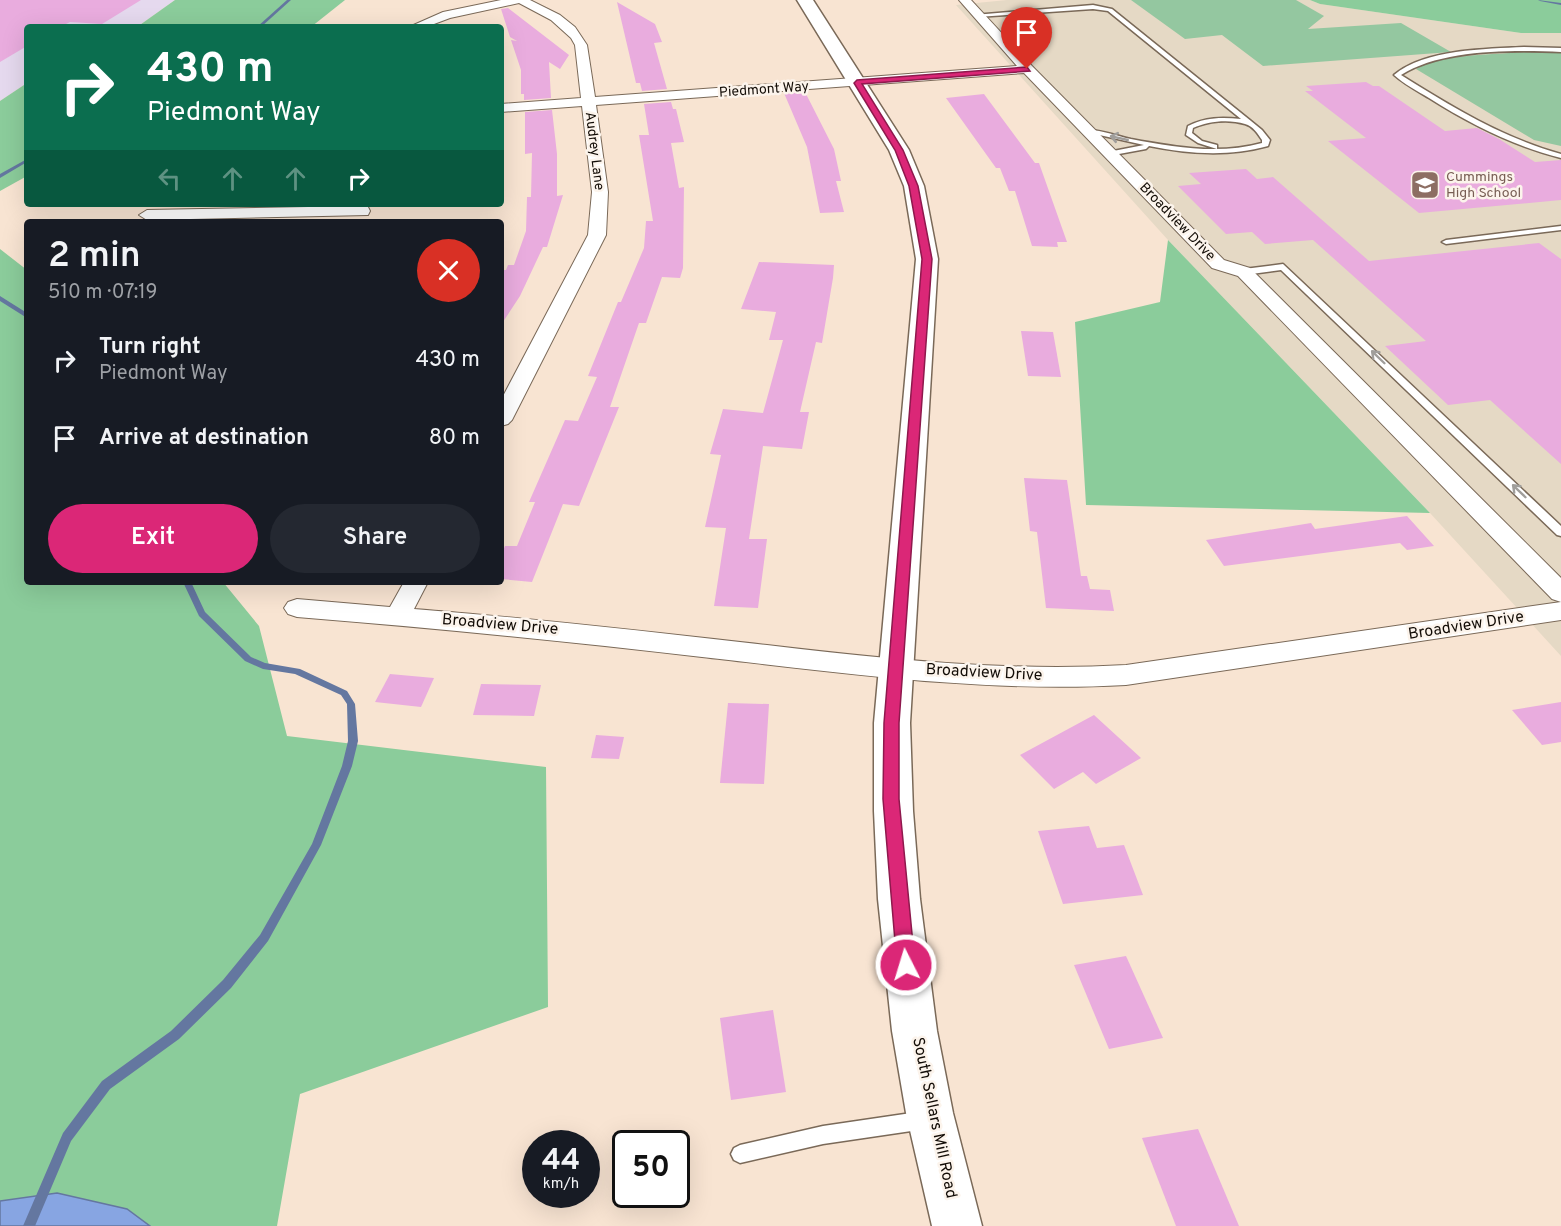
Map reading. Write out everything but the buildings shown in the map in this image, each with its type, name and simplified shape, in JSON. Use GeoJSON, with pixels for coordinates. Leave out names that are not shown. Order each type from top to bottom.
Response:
{"type":"FeatureCollection","features":[{"type":"Feature","properties":{"kind":"main road","name":"South Sellars Mill Road"},"geometry":{"type":"LineString","coordinates":[[805,0],[899,150],[910,177],[924,233],[927,259],[892,723],[891,799],[906,965],[922,1077],[957,1226]]}},
{"type":"Feature","properties":{"kind":"street"},"geometry":{"type":"LineString","coordinates":[[423,24],[447,15],[520,0]]}},
{"type":"Feature","properties":{"kind":"street","name":"Audrey Lane"},"geometry":{"type":"LineString","coordinates":[[504,414],[597,235],[600,192],[582,45],[578,37],[559,20],[520,0]]}},
{"type":"Feature","properties":{"kind":"street","name":"Broadview Drive"},"geometry":{"type":"LineString","coordinates":[[965,0],[1027,69],[1218,264],[1244,272],[1561,593]]}},
{"type":"Feature","properties":{"kind":"street","name":"Piedmont Way"},"geometry":{"type":"LineString","coordinates":[[504,108],[1027,69]]}},
{"type":"Feature","properties":{"kind":"street"},"geometry":{"type":"LineString","coordinates":[[147,215],[361,212]]}},
{"type":"Feature","properties":{"kind":"street"},"geometry":{"type":"LineString","coordinates":[[397,617],[414,585]]}},
{"type":"Feature","properties":{"kind":"street","name":"Broadview Drive"},"geometry":{"type":"LineString","coordinates":[[297,608],[514,626],[957,674],[1076,678],[1126,675],[1387,638],[1561,610]]}},
{"type":"Feature","properties":{"kind":"lane"},"geometry":{"type":"LineString","coordinates":[[977,15],[1093,7],[1110,10],[1249,122],[1264,136],[1265,144],[1243,150],[1150,146],[1088,131]]}},
{"type":"Feature","properties":{"kind":"lane"},"geometry":{"type":"LineString","coordinates":[[1561,50],[1515,49],[1422,61],[1404,68],[1397,75],[1462,117],[1534,150],[1561,156]]}},
{"type":"Feature","properties":{"kind":"lane"},"geometry":{"type":"LineString","coordinates":[[1226,150],[1192,138],[1188,134],[1190,127],[1197,122],[1213,120],[1249,122]]}},
{"type":"Feature","properties":{"kind":"lane"},"geometry":{"type":"LineString","coordinates":[[1111,154],[1150,146]]}},
{"type":"Feature","properties":{"kind":"lane"},"geometry":{"type":"LineString","coordinates":[[1446,242],[1561,228]]}},
{"type":"Feature","properties":{"kind":"lane"},"geometry":{"type":"LineString","coordinates":[[1244,272],[1283,267],[1561,532]]}},
{"type":"Feature","properties":{"kind":"lane"},"geometry":{"type":"LineString","coordinates":[[740,1154],[823,1135],[932,1119]]}},
{"type":"Feature","properties":{"kind":"shaded area"},"geometry":{"type":"Polygon","coordinates":[[[0,0],[175,0],[141,24],[24,24],[24,85],[0,101],[0,0]]]}},
{"type":"Feature","properties":{"kind":"shaded area"},"geometry":{"type":"Polygon","coordinates":[[[1007,0],[1310,0],[1320,4],[1521,33],[1561,33],[1561,656],[1430,513],[1168,240],[956,5],[1007,0]]]}},
{"type":"Feature","properties":{"kind":"green space"},"geometry":{"type":"Polygon","coordinates":[[[175,0],[345,0],[315,24],[141,24],[175,0]]]}},
{"type":"Feature","properties":{"kind":"green space"},"geometry":{"type":"Polygon","coordinates":[[[1131,0],[1296,0],[1324,16],[1308,29],[1401,23],[1451,52],[1263,66],[1222,35],[1185,39],[1131,0]]]}},
{"type":"Feature","properties":{"kind":"green space"},"geometry":{"type":"Polygon","coordinates":[[[1310,0],[1561,0],[1561,33],[1521,33],[1320,4],[1310,0]]]}},
{"type":"Feature","properties":{"kind":"green space"},"geometry":{"type":"Polygon","coordinates":[[[1521,52],[1561,52],[1561,146],[1534,140],[1416,69],[1439,60],[1521,52]]]}},
{"type":"Feature","properties":{"kind":"green space"},"geometry":{"type":"Polygon","coordinates":[[[24,85],[24,178],[0,191],[0,101],[24,85]]]}},
{"type":"Feature","properties":{"kind":"green space"},"geometry":{"type":"Polygon","coordinates":[[[1168,240],[1430,513],[1086,505],[1075,322],[1160,302],[1168,240]]]}},
{"type":"Feature","properties":{"kind":"green space"},"geometry":{"type":"Polygon","coordinates":[[[0,249],[24,268],[24,585],[225,585],[259,626],[287,736],[546,767],[548,1007],[300,1094],[277,1226],[150,1226],[127,1209],[57,1193],[0,1201],[0,249]]]}},
{"type":"Feature","properties":{"kind":"water"},"geometry":{"type":"Polygon","coordinates":[[[57,1193],[127,1209],[150,1226],[0,1226],[0,1201],[57,1193]]]}},
{"type":"Feature","properties":{"kind":"waterway"},"geometry":{"type":"LineString","coordinates":[[262,24],[289,0]]}},
{"type":"Feature","properties":{"kind":"waterway"},"geometry":{"type":"LineString","coordinates":[[1540,0],[1561,4]]}},
{"type":"Feature","properties":{"kind":"waterway"},"geometry":{"type":"LineString","coordinates":[[0,176],[24,162]]}},
{"type":"Feature","properties":{"kind":"waterway"},"geometry":{"type":"LineString","coordinates":[[0,298],[24,314]]}},
{"type":"Feature","properties":{"kind":"waterway"},"geometry":{"type":"LineString","coordinates":[[29,1226],[67,1137],[106,1085],[175,1035],[227,984],[264,938],[316,845],[347,766],[353,741],[351,704],[344,693],[297,671],[263,666],[248,659],[202,614],[188,585]]}},
{"type":"Feature","properties":{"kind":"place","name":"Cummings High School"},"geometry":{"type":"Point","coordinates":[1425,185]}},
{"type":"Feature","properties":{"kind":"route"},"geometry":{"type":"LineString","coordinates":[[906,965],[891,799],[892,723],[927,259],[914,186],[899,150],[857,83],[1027,69]]}}]}
